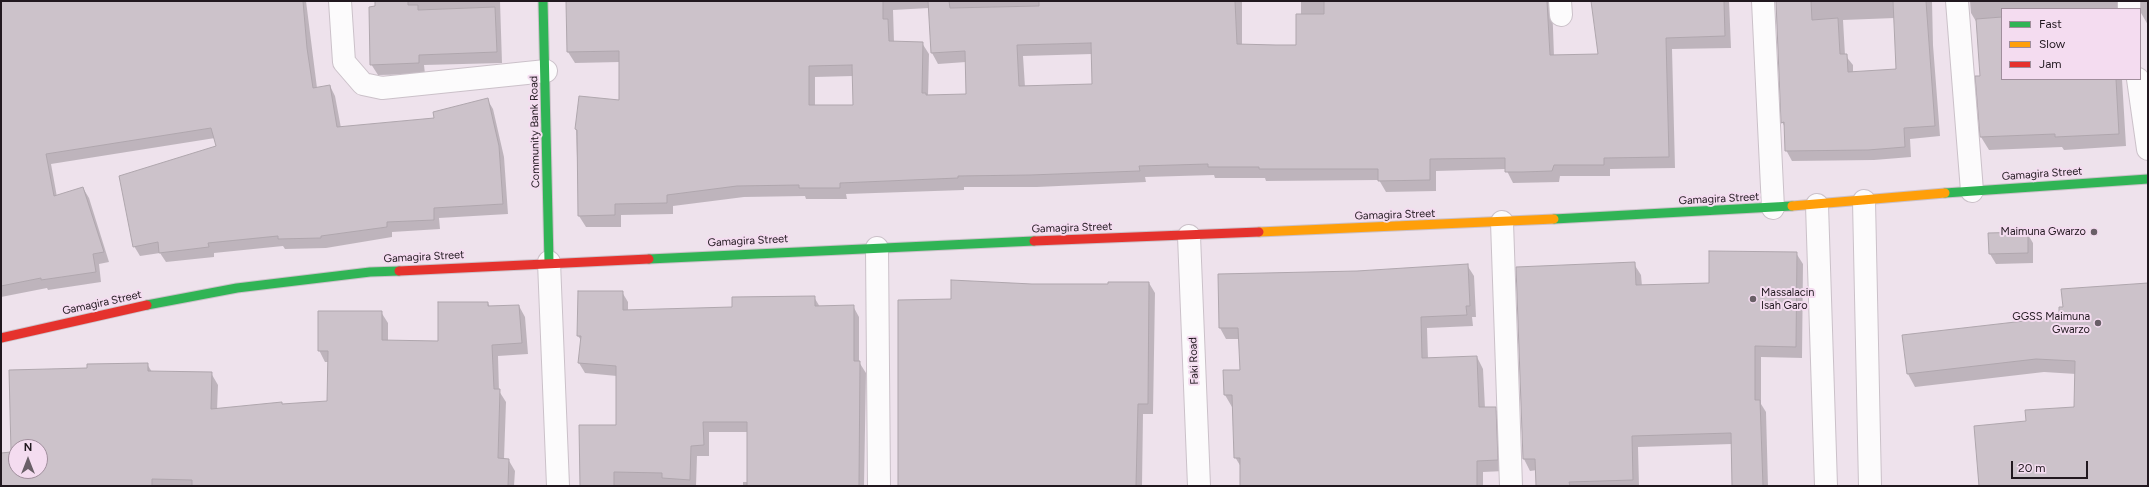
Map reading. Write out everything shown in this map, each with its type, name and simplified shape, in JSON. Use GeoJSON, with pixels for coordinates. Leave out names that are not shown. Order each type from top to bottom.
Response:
{"type":"FeatureCollection","features":[{"type":"Feature","properties":{"kind":"street"},"geometry":{"type":"LineString","coordinates":[[340,1],[344,62],[363,84],[382,88],[546,71]]}},
{"type":"Feature","properties":{"kind":"street","name":"Community Bank Road"},"geometry":{"type":"LineString","coordinates":[[543,1],[546,71],[549,262]]}},
{"type":"Feature","properties":{"kind":"street"},"geometry":{"type":"LineString","coordinates":[[1763,1],[1773,208]]}},
{"type":"Feature","properties":{"kind":"street"},"geometry":{"type":"LineString","coordinates":[[1957,1],[1972,191]]}},
{"type":"Feature","properties":{"kind":"street"},"geometry":{"type":"LineString","coordinates":[[2138,80],[2148,149]]}},
{"type":"Feature","properties":{"kind":"street","name":"Gamagira Street"},"geometry":{"type":"LineString","coordinates":[[1,338],[237,288],[370,272],[549,262],[1189,236],[1773,208],[1972,191],[2148,179]]}},
{"type":"Feature","properties":{"kind":"street"},"geometry":{"type":"LineString","coordinates":[[1864,201],[1870,486]]}},
{"type":"Feature","properties":{"kind":"street"},"geometry":{"type":"LineString","coordinates":[[1817,205],[1826,486]]}},
{"type":"Feature","properties":{"kind":"street"},"geometry":{"type":"LineString","coordinates":[[1502,222],[1511,486]]}},
{"type":"Feature","properties":{"kind":"street","name":"Faki Road"},"geometry":{"type":"LineString","coordinates":[[1189,236],[1199,486]]}},
{"type":"Feature","properties":{"kind":"street"},"geometry":{"type":"LineString","coordinates":[[877,248],[879,486]]}},
{"type":"Feature","properties":{"kind":"street"},"geometry":{"type":"LineString","coordinates":[[549,262],[558,486]]}},
{"type":"Feature","properties":{"kind":"building"},"geometry":{"type":"Polygon","coordinates":[[[1,1],[303,1],[307,48],[313,88],[330,85],[337,127],[434,118],[433,112],[488,98],[499,146],[503,204],[434,208],[434,220],[387,222],[387,227],[321,236],[321,238],[278,239],[278,236],[208,243],[209,247],[159,253],[158,242],[133,247],[119,176],[216,146],[211,128],[46,154],[54,196],[83,187],[104,252],[93,254],[96,272],[41,280],[41,278],[1,286],[1,1]]]}},
{"type":"Feature","properties":{"kind":"building"},"geometry":{"type":"Polygon","coordinates":[[[375,1],[408,1],[408,5],[418,5],[418,10],[495,7],[497,52],[419,55],[419,63],[370,65],[369,7],[375,6],[375,1]]]}},
{"type":"Feature","properties":{"kind":"building"},"geometry":{"type":"Polygon","coordinates":[[[566,1],[883,1],[883,19],[888,19],[889,41],[923,42],[922,93],[926,93],[926,95],[966,94],[965,51],[931,53],[928,1],[949,1],[950,8],[1039,6],[1039,1],[1235,1],[1237,44],[1296,45],[1296,14],[1324,14],[1324,1],[1547,1],[1550,55],[1598,54],[1591,1],[1724,1],[1725,36],[1666,38],[1669,157],[1604,158],[1604,165],[1554,165],[1552,171],[1522,172],[1505,172],[1505,158],[1430,159],[1430,180],[1378,181],[1378,169],[1259,169],[1259,167],[1208,167],[1208,164],[1139,166],[1140,171],[958,176],[958,178],[840,183],[840,188],[799,188],[799,185],[737,186],[667,195],[667,203],[615,204],[615,215],[578,216],[577,130],[575,129],[579,96],[619,100],[619,51],[567,52],[566,1]],[[1091,43],[1017,45],[1019,86],[1092,84],[1091,43]],[[852,65],[809,66],[809,105],[853,105],[852,65]]]}},
{"type":"Feature","properties":{"kind":"building"},"geometry":{"type":"Polygon","coordinates":[[[1776,1],[1811,1],[1812,20],[1838,18],[1840,54],[1847,54],[1848,72],[1896,69],[1893,1],[1926,1],[1935,126],[1904,128],[1905,147],[1868,150],[1785,151],[1784,122],[1781,123],[1776,1]]]}},
{"type":"Feature","properties":{"kind":"building"},"geometry":{"type":"Polygon","coordinates":[[[2001,17],[2001,80],[2116,80],[2119,134],[2055,137],[2055,134],[1980,137],[1975,76],[1980,76],[1976,19],[2001,17]]]}},
{"type":"Feature","properties":{"kind":"building"},"geometry":{"type":"Polygon","coordinates":[[[2028,232],[2028,253],[1989,254],[1988,233],[2028,232]]]}},
{"type":"Feature","properties":{"kind":"building"},"geometry":{"type":"Polygon","coordinates":[[[1709,251],[1797,252],[1796,347],[1755,346],[1755,400],[1760,400],[1763,486],[1732,486],[1731,433],[1632,436],[1633,480],[1569,482],[1570,486],[1536,486],[1535,459],[1523,459],[1516,267],[1635,262],[1636,285],[1709,283],[1709,251]]]}},
{"type":"Feature","properties":{"kind":"building"},"geometry":{"type":"Polygon","coordinates":[[[1468,264],[1470,306],[1466,306],[1467,315],[1421,317],[1422,358],[1477,356],[1479,407],[1496,407],[1498,460],[1477,461],[1477,486],[1240,486],[1240,458],[1234,458],[1232,395],[1224,395],[1223,370],[1240,370],[1238,328],[1219,328],[1218,274],[1357,271],[1468,264]]]}},
{"type":"Feature","properties":{"kind":"building"},"geometry":{"type":"Polygon","coordinates":[[[951,280],[1032,284],[1108,284],[1108,282],[1149,282],[1148,404],[1138,404],[1136,486],[898,486],[898,300],[951,299],[951,280]]]}},
{"type":"Feature","properties":{"kind":"building","name":"GGSS Maimuna Gwarzo"},"geometry":{"type":"Polygon","coordinates":[[[2148,283],[2148,486],[1979,486],[1974,426],[2026,421],[2025,410],[2074,407],[2075,361],[2036,359],[1907,374],[1902,335],[2059,317],[2059,307],[2063,307],[2061,289],[2148,283]]]}},
{"type":"Feature","properties":{"kind":"building"},"geometry":{"type":"Polygon","coordinates":[[[578,291],[623,291],[623,310],[732,307],[732,297],[815,296],[815,306],[854,305],[854,361],[860,361],[859,486],[747,486],[747,422],[703,422],[704,445],[691,446],[690,480],[662,478],[662,473],[614,472],[614,486],[580,486],[579,425],[616,425],[616,366],[578,363],[581,336],[577,336],[578,291]]]}},
{"type":"Feature","properties":{"kind":"building"},"geometry":{"type":"Polygon","coordinates":[[[438,302],[488,302],[488,306],[519,305],[522,343],[492,345],[494,389],[500,389],[498,458],[509,459],[508,486],[192,486],[192,480],[152,479],[152,486],[1,486],[1,453],[8,452],[8,479],[48,479],[48,439],[11,439],[9,370],[87,368],[87,364],[148,363],[148,371],[212,372],[211,409],[282,402],[282,404],[327,401],[328,351],[318,351],[318,311],[382,311],[382,340],[438,341],[438,302]]]}},
{"type":"Feature","properties":{"kind":"traffic: fast"},"geometry":{"type":"LineString","coordinates":[[543,1],[549,262]]}},
{"type":"Feature","properties":{"kind":"traffic: fast"},"geometry":{"type":"LineString","coordinates":[[1945,193],[2148,179]]}},
{"type":"Feature","properties":{"kind":"traffic: fast"},"geometry":{"type":"LineString","coordinates":[[1554,219],[1792,206]]}},
{"type":"Feature","properties":{"kind":"traffic: fast"},"geometry":{"type":"LineString","coordinates":[[649,259],[1034,241]]}},
{"type":"Feature","properties":{"kind":"traffic: fast"},"geometry":{"type":"LineString","coordinates":[[147,305],[237,288],[370,272],[399,271]]}},
{"type":"Feature","properties":{"kind":"traffic: slow"},"geometry":{"type":"LineString","coordinates":[[1792,206],[1945,193]]}},
{"type":"Feature","properties":{"kind":"traffic: slow"},"geometry":{"type":"LineString","coordinates":[[1259,232],[1554,219]]}},
{"type":"Feature","properties":{"kind":"traffic: jam"},"geometry":{"type":"LineString","coordinates":[[1034,241],[1259,232]]}},
{"type":"Feature","properties":{"kind":"traffic: jam"},"geometry":{"type":"LineString","coordinates":[[399,271],[649,259]]}},
{"type":"Feature","properties":{"kind":"traffic: jam"},"geometry":{"type":"LineString","coordinates":[[1,338],[147,305]]}},
{"type":"Feature","properties":{"kind":"place","name":"Maimuna Gwarzo"},"geometry":{"type":"Point","coordinates":[2094,232]}},
{"type":"Feature","properties":{"kind":"place","name":"Massalacin Isah Garo"},"geometry":{"type":"Point","coordinates":[1753,299]}},
{"type":"Feature","properties":{"kind":"place","name":"GGSS Maimuna Gwarzo"},"geometry":{"type":"Point","coordinates":[2098,323]}}]}
